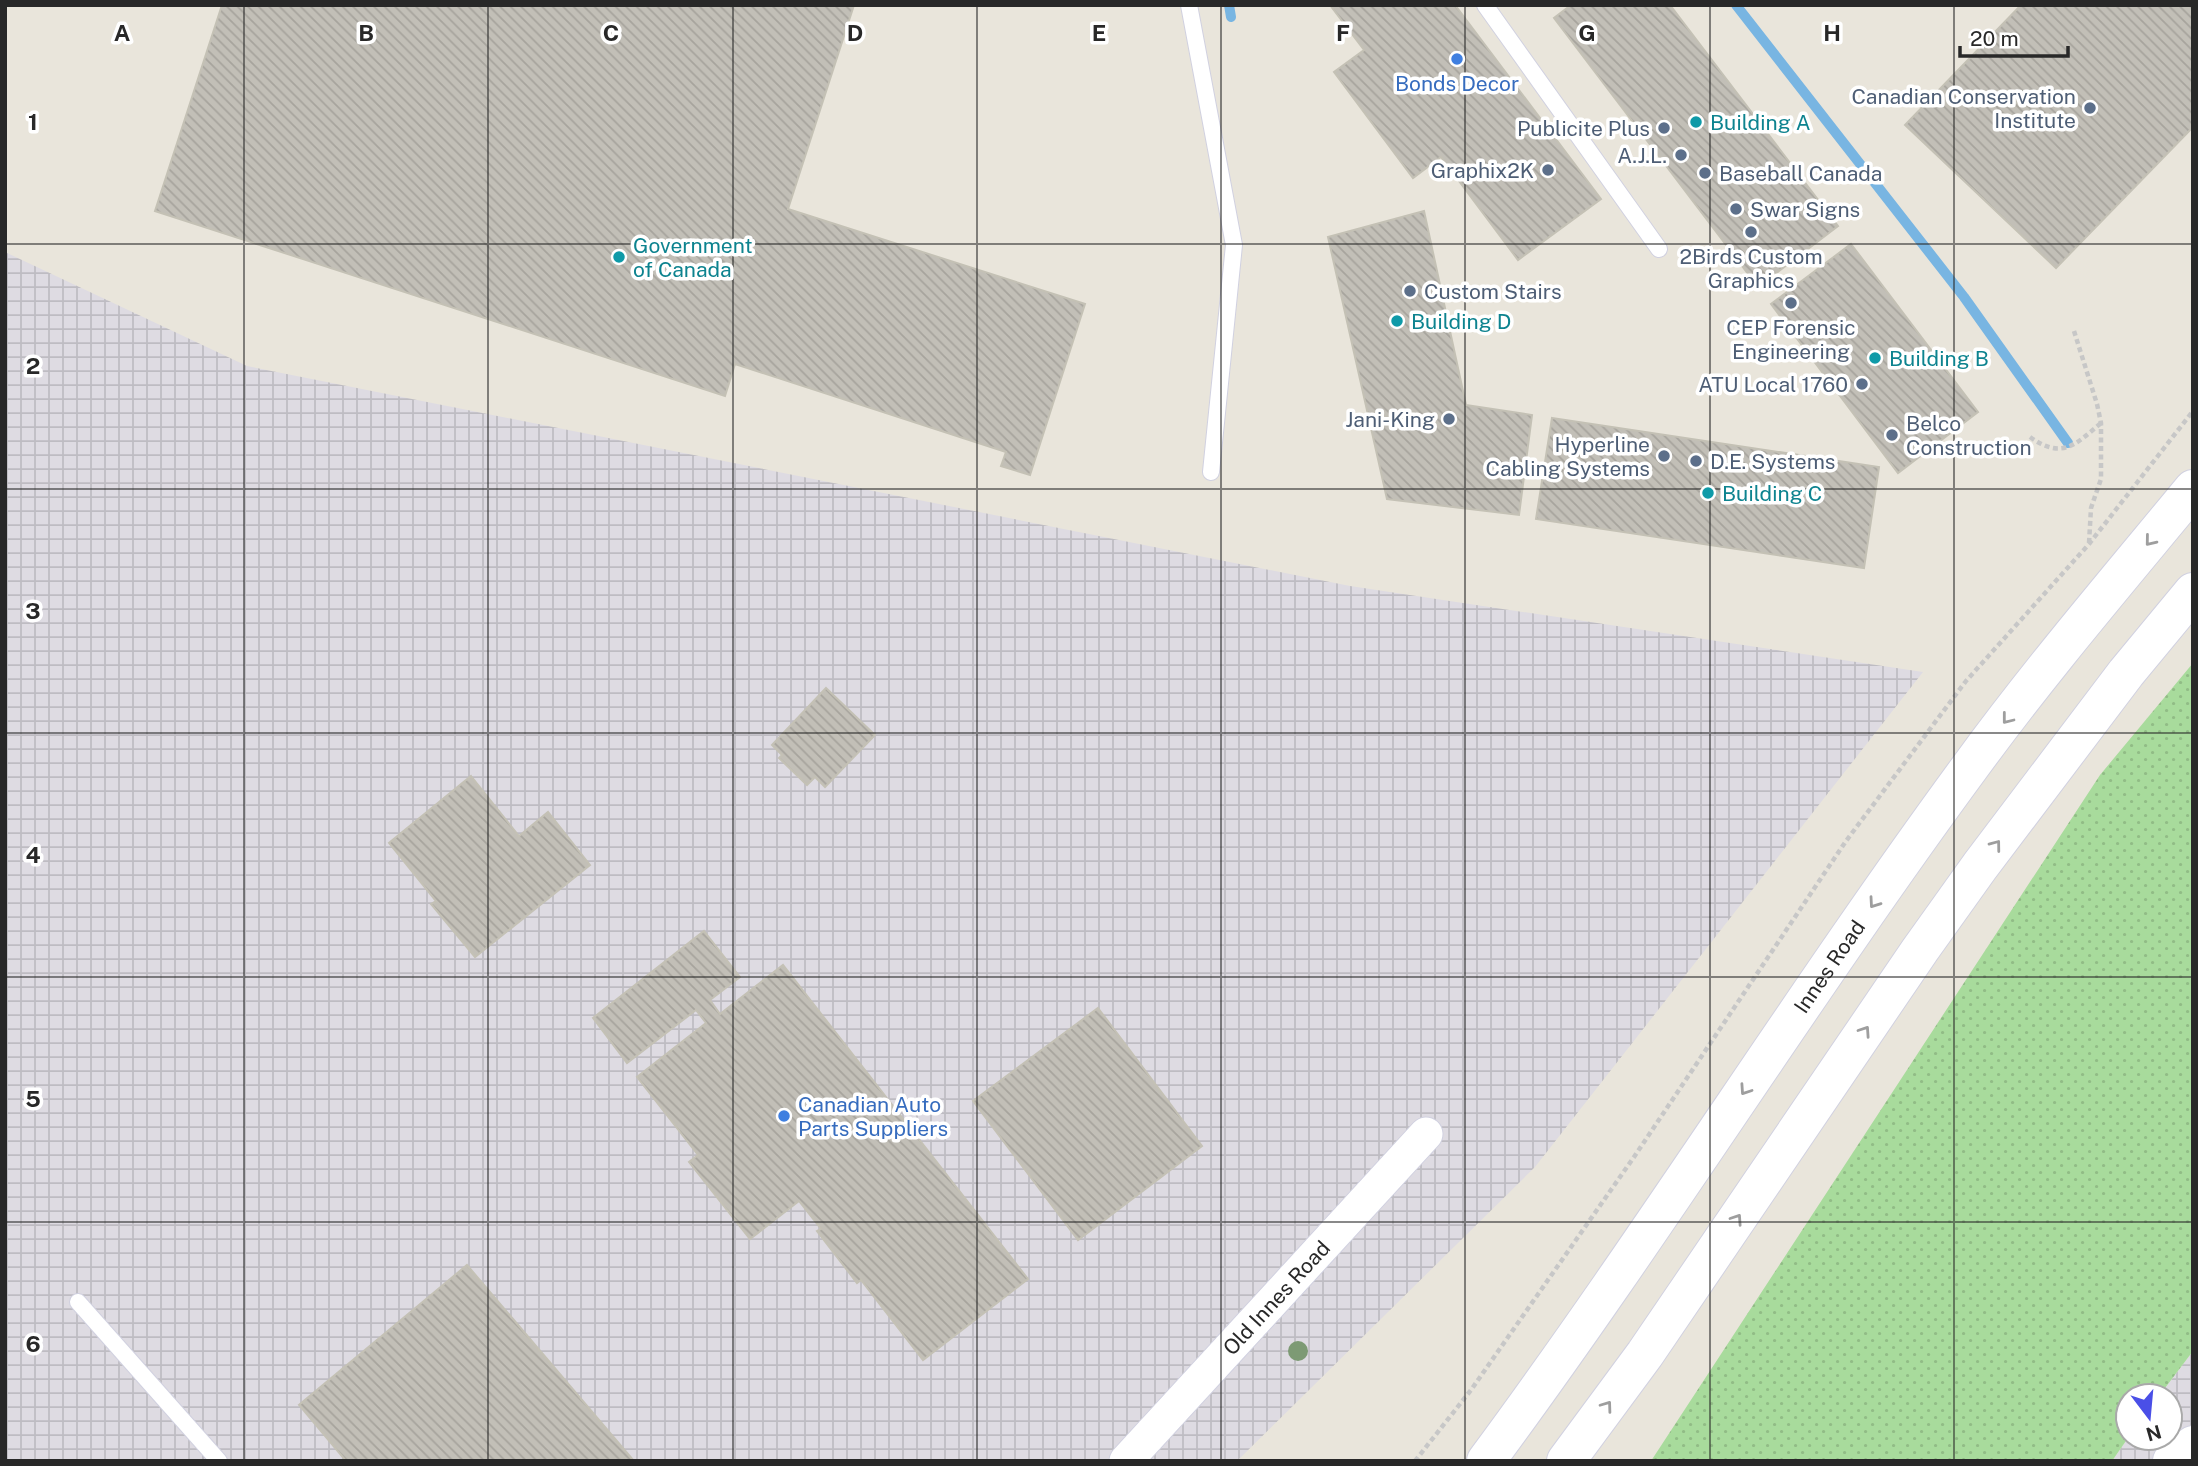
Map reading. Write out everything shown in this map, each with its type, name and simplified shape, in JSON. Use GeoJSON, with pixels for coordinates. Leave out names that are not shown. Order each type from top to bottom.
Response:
{"type":"FeatureCollection","features":[{"type":"Feature","properties":{"kind":"main road","name":"Innes Road"},"geometry":{"type":"LineString","coordinates":[[1486,1461],[1646,1236],[1971,766],[2066,644],[2193,489]]}},
{"type":"Feature","properties":{"kind":"main road"},"geometry":{"type":"LineString","coordinates":[[1566,1461],[1645,1354],[1980,866],[2126,673],[2193,593]]}},
{"type":"Feature","properties":{"kind":"main road"},"geometry":{"type":"LineString","coordinates":[[2172,1461],[2193,1445]]}},
{"type":"Feature","properties":{"kind":"street","name":"Old Innes Road"},"geometry":{"type":"LineString","coordinates":[[1126,1461],[1426,1134]]}},
{"type":"Feature","properties":{"kind":"lane"},"geometry":{"type":"LineString","coordinates":[[1189,5],[1234,245],[1211,472]]}},
{"type":"Feature","properties":{"kind":"lane"},"geometry":{"type":"LineString","coordinates":[[1485,5],[1659,249]]}},
{"type":"Feature","properties":{"kind":"lane"},"geometry":{"type":"LineString","coordinates":[[78,1302],[219,1461]]}},
{"type":"Feature","properties":{"kind":"path"},"geometry":{"type":"LineString","coordinates":[[2074,331],[2101,423],[2101,479],[2091,508],[2090,544]]}},
{"type":"Feature","properties":{"kind":"path"},"geometry":{"type":"LineString","coordinates":[[1415,1461],[1471,1390],[1626,1168],[1846,841],[1966,681],[2090,544],[2193,411]]}},
{"type":"Feature","properties":{"kind":"path"},"geometry":{"type":"LineString","coordinates":[[2030,437],[2053,450],[2077,443],[2101,423]]}},
{"type":"Feature","properties":{"kind":"shaded area"},"geometry":{"type":"Polygon","coordinates":[[[5,252],[247,366],[1350,586],[1923,672],[1535,1167],[1237,1461],[5,1461],[5,252]]]}},
{"type":"Feature","properties":{"kind":"shaded area"},"geometry":{"type":"Polygon","coordinates":[[[2193,1351],[2193,1461],[2112,1461],[2118,1452],[2184,1452],[2184,1382],[2170,1382],[2193,1351]]]}},
{"type":"Feature","properties":{"kind":"green space"},"geometry":{"type":"Polygon","coordinates":[[[2193,663],[2193,1351],[2170,1382],[2114,1382],[2114,1452],[2118,1452],[2112,1461],[1651,1461],[2100,775],[2193,663]]]}},
{"type":"Feature","properties":{"kind":"building","name":"Government of Canada"},"geometry":{"type":"Polygon","coordinates":[[[222,5],[854,5],[788,209],[1085,304],[1030,475],[1001,466],[1006,452],[735,364],[725,396],[155,211],[222,5]]]}},
{"type":"Feature","properties":{"kind":"building"},"geometry":{"type":"Polygon","coordinates":[[[1330,5],[1455,5],[1601,199],[1518,260],[1441,157],[1413,178],[1334,72],[1364,50],[1330,5]]]}},
{"type":"Feature","properties":{"kind":"building","name":"Building A"},"geometry":{"type":"Polygon","coordinates":[[[1571,5],[1670,5],[1838,226],[1758,287],[1554,18],[1571,5]]]}},
{"type":"Feature","properties":{"kind":"building"},"geometry":{"type":"Polygon","coordinates":[[[2021,5],[2193,5],[2193,127],[2056,268],[1905,125],[2021,5]]]}},
{"type":"Feature","properties":{"kind":"building","name":"Building D"},"geometry":{"type":"Polygon","coordinates":[[[1424,211],[1466,405],[1532,415],[1519,515],[1387,499],[1328,237],[1424,211]]]}},
{"type":"Feature","properties":{"kind":"building","name":"Building B"},"geometry":{"type":"Polygon","coordinates":[[[1851,244],[1978,412],[1898,473],[1771,304],[1851,244]]]}},
{"type":"Feature","properties":{"kind":"building","name":"Building C"},"geometry":{"type":"Polygon","coordinates":[[[1552,418],[1879,467],[1864,568],[1536,519],[1552,418]]]}},
{"type":"Feature","properties":{"kind":"building"},"geometry":{"type":"Polygon","coordinates":[[[826,688],[875,735],[825,787],[815,777],[807,785],[779,758],[782,755],[772,745],[826,688]]]}},
{"type":"Feature","properties":{"kind":"building"},"geometry":{"type":"Polygon","coordinates":[[[471,776],[519,836],[548,812],[590,865],[475,957],[431,904],[436,901],[389,843],[471,776]]]}},
{"type":"Feature","properties":{"kind":"building","name":"Canadian Auto Parts Suppliers"},"geometry":{"type":"Polygon","coordinates":[[[704,931],[740,977],[710,1000],[720,1014],[783,965],[1028,1279],[923,1360],[861,1280],[857,1283],[817,1231],[821,1229],[799,1201],[750,1239],[689,1162],[698,1155],[637,1077],[706,1023],[696,1010],[627,1063],[593,1018],[704,931]]]}},
{"type":"Feature","properties":{"kind":"building"},"geometry":{"type":"Polygon","coordinates":[[[1098,1008],[1202,1146],[1078,1240],[973,1101],[1098,1008]]]}},
{"type":"Feature","properties":{"kind":"building"},"geometry":{"type":"Polygon","coordinates":[[[467,1265],[634,1461],[346,1461],[299,1405],[467,1265]]]}},
{"type":"Feature","properties":{"kind":"waterway"},"geometry":{"type":"LineString","coordinates":[[1229,5],[1231,17]]}},
{"type":"Feature","properties":{"kind":"waterway"},"geometry":{"type":"LineString","coordinates":[[1736,5],[1964,297],[2068,443]]}},
{"type":"Feature","properties":{"kind":"place","name":"Bonds Decor"},"geometry":{"type":"Point","coordinates":[1457,59]}},
{"type":"Feature","properties":{"kind":"place","name":"Canadian Conservation Institute"},"geometry":{"type":"Point","coordinates":[2090,108]}},
{"type":"Feature","properties":{"kind":"place","name":"Building A"},"geometry":{"type":"Point","coordinates":[1696,122]}},
{"type":"Feature","properties":{"kind":"place","name":"Publicite Plus"},"geometry":{"type":"Point","coordinates":[1664,128]}},
{"type":"Feature","properties":{"kind":"place","name":"A.J.L."},"geometry":{"type":"Point","coordinates":[1681,155]}},
{"type":"Feature","properties":{"kind":"place","name":"Graphix2K"},"geometry":{"type":"Point","coordinates":[1548,170]}},
{"type":"Feature","properties":{"kind":"place","name":"Baseball Canada"},"geometry":{"type":"Point","coordinates":[1705,173]}},
{"type":"Feature","properties":{"kind":"place","name":"Swar Signs"},"geometry":{"type":"Point","coordinates":[1736,209]}},
{"type":"Feature","properties":{"kind":"place","name":"2Birds Custom Graphics"},"geometry":{"type":"Point","coordinates":[1751,232]}},
{"type":"Feature","properties":{"kind":"place","name":"Government of Canada"},"geometry":{"type":"Point","coordinates":[619,257]}},
{"type":"Feature","properties":{"kind":"place","name":"Custom Stairs"},"geometry":{"type":"Point","coordinates":[1410,291]}},
{"type":"Feature","properties":{"kind":"place","name":"CEP Forensic Engineering"},"geometry":{"type":"Point","coordinates":[1791,303]}},
{"type":"Feature","properties":{"kind":"place","name":"Building D"},"geometry":{"type":"Point","coordinates":[1397,321]}},
{"type":"Feature","properties":{"kind":"place","name":"Building B"},"geometry":{"type":"Point","coordinates":[1875,358]}},
{"type":"Feature","properties":{"kind":"place","name":"ATU Local 1760"},"geometry":{"type":"Point","coordinates":[1862,384]}},
{"type":"Feature","properties":{"kind":"place","name":"Jani-King"},"geometry":{"type":"Point","coordinates":[1449,419]}},
{"type":"Feature","properties":{"kind":"place","name":"Belco Construction"},"geometry":{"type":"Point","coordinates":[1892,435]}},
{"type":"Feature","properties":{"kind":"place","name":"Hyperline Cabling Systems"},"geometry":{"type":"Point","coordinates":[1664,456]}},
{"type":"Feature","properties":{"kind":"place","name":"D.E. Systems"},"geometry":{"type":"Point","coordinates":[1696,461]}},
{"type":"Feature","properties":{"kind":"place","name":"Building C"},"geometry":{"type":"Point","coordinates":[1708,493]}},
{"type":"Feature","properties":{"kind":"place","name":"Canadian Auto Parts Suppliers"},"geometry":{"type":"Point","coordinates":[784,1116]}}]}
